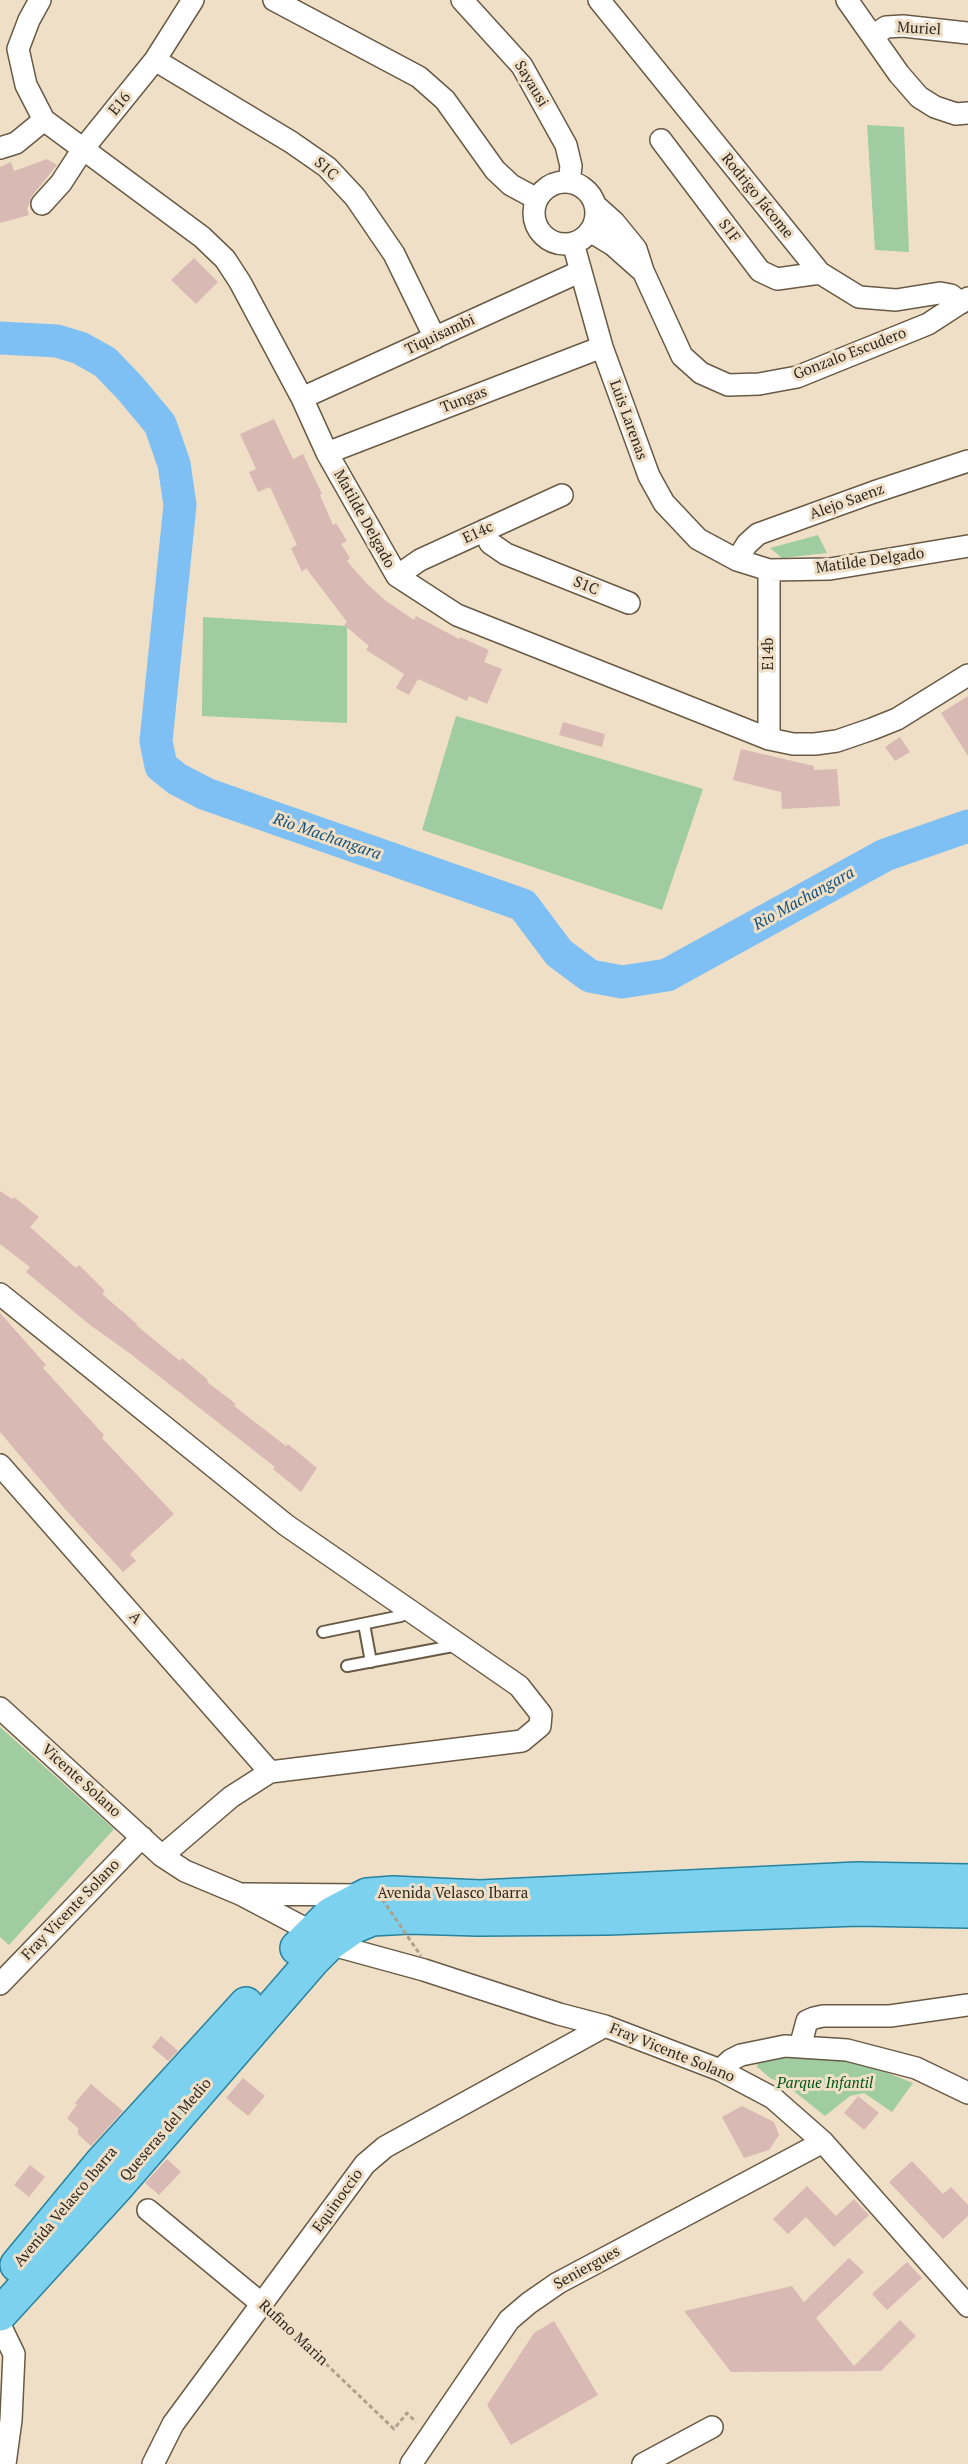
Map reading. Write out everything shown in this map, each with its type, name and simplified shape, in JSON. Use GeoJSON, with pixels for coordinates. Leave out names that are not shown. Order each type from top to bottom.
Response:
{"type":"FeatureCollection","features":[{"type":"Feature","properties":{"kind":"main road","name":"Avenida Velasco Ibarra"},"geometry":{"type":"LineString","coordinates":[[0,2284],[102,2162],[321,1938],[331,1914],[373,1894],[480,1897],[857,1879],[968,1881]]}},
{"type":"Feature","properties":{"kind":"main road","name":"Avenida Velasco Ibarra"},"geometry":{"type":"LineString","coordinates":[[321,1938],[372,1919],[607,1918],[858,1909],[968,1911]]}},
{"type":"Feature","properties":{"kind":"main road","name":"Queseras del Medio"},"geometry":{"type":"LineString","coordinates":[[0,2314],[119,2184],[321,1938]]}},
{"type":"Feature","properties":{"kind":"main road"},"geometry":{"type":"LineString","coordinates":[[0,2276],[27,2252]]}},
{"type":"Feature","properties":{"kind":"street","name":"Matilde Delgado"},"geometry":{"type":"LineString","coordinates":[[40,0],[29,20],[18,49],[26,85],[44,120],[202,237],[225,259],[240,282],[302,398],[327,453],[397,576],[457,615],[769,739],[793,744],[815,744],[845,738],[897,719],[968,675]]}},
{"type":"Feature","properties":{"kind":"street","name":"E16"},"geometry":{"type":"LineString","coordinates":[[42,204],[61,183],[83,149],[155,60],[193,0]]}},
{"type":"Feature","properties":{"kind":"street"},"geometry":{"type":"LineString","coordinates":[[274,0],[419,77],[445,100],[495,170],[511,185],[537,199]]}},
{"type":"Feature","properties":{"kind":"street","name":"Sayausi"},"geometry":{"type":"LineString","coordinates":[[462,0],[522,66],[566,145],[571,166],[569,182]]}},
{"type":"Feature","properties":{"kind":"street","name":"Rodrigo Jácome"},"geometry":{"type":"LineString","coordinates":[[599,0],[820,273],[859,297],[896,300],[939,293],[964,301]]}},
{"type":"Feature","properties":{"kind":"street"},"geometry":{"type":"LineString","coordinates":[[847,0],[899,74],[919,97],[935,107],[956,114],[968,113]]}},
{"type":"Feature","properties":{"kind":"street","name":"Muriel"},"geometry":{"type":"LineString","coordinates":[[873,36],[886,27],[903,26],[968,33]]}},
{"type":"Feature","properties":{"kind":"street","name":"S1C"},"geometry":{"type":"LineString","coordinates":[[155,60],[291,142],[327,167],[355,197],[394,254],[435,338]]}},
{"type":"Feature","properties":{"kind":"street"},"geometry":{"type":"LineString","coordinates":[[0,148],[16,143],[44,120]]}},
{"type":"Feature","properties":{"kind":"street","name":"S1F"},"geometry":{"type":"LineString","coordinates":[[661,140],[760,271],[777,279],[820,273]]}},
{"type":"Feature","properties":{"kind":"street"},"geometry":{"type":"LineString","coordinates":[[569,182],[580,186],[589,194],[595,205],[594,223],[581,237],[553,241],[538,228],[534,208],[537,199],[545,189],[556,183],[569,182]]}},
{"type":"Feature","properties":{"kind":"street","name":"Gonzalo Escudero"},"geometry":{"type":"LineString","coordinates":[[595,205],[614,222],[636,249],[643,271],[682,356],[701,373],[728,385],[759,384],[796,377],[928,324],[964,301]]}},
{"type":"Feature","properties":{"kind":"street","name":"Gonzalo Escudero"},"geometry":{"type":"LineString","coordinates":[[581,237],[613,245],[643,271]]}},
{"type":"Feature","properties":{"kind":"street","name":"Luis Larenas"},"geometry":{"type":"LineString","coordinates":[[581,237],[579,272],[602,347],[649,476],[664,503],[698,539],[737,560]]}},
{"type":"Feature","properties":{"kind":"street","name":"Tiquisambi"},"geometry":{"type":"LineString","coordinates":[[302,398],[579,272]]}},
{"type":"Feature","properties":{"kind":"street","name":"Tungas"},"geometry":{"type":"LineString","coordinates":[[327,453],[602,347]]}},
{"type":"Feature","properties":{"kind":"street","name":"Alejo Saenz"},"geometry":{"type":"LineString","coordinates":[[737,560],[747,544],[758,534],[968,461]]}},
{"type":"Feature","properties":{"kind":"street","name":"E14c"},"geometry":{"type":"LineString","coordinates":[[397,576],[420,560],[562,495]]}},
{"type":"Feature","properties":{"kind":"street","name":"S1C"},"geometry":{"type":"LineString","coordinates":[[485,530],[490,543],[506,554],[629,603]]}},
{"type":"Feature","properties":{"kind":"street","name":"Matilde Delgado"},"geometry":{"type":"LineString","coordinates":[[737,560],[770,570],[831,569],[968,546]]}},
{"type":"Feature","properties":{"kind":"street","name":"E14b"},"geometry":{"type":"LineString","coordinates":[[769,739],[770,570]]}},
{"type":"Feature","properties":{"kind":"street"},"geometry":{"type":"LineString","coordinates":[[0,1294],[286,1525],[519,1686],[541,1714],[540,1726],[522,1741],[270,1772],[231,1797],[162,1856]]}},
{"type":"Feature","properties":{"kind":"street","name":"A"},"geometry":{"type":"LineString","coordinates":[[0,1465],[270,1772]]}},
{"type":"Feature","properties":{"kind":"street","name":"Vicente Solano"},"geometry":{"type":"LineString","coordinates":[[0,1708],[162,1856]]}},
{"type":"Feature","properties":{"kind":"street","name":"Fray Vicente Solano"},"geometry":{"type":"LineString","coordinates":[[1,1981],[142,1837]]}},
{"type":"Feature","properties":{"kind":"street","name":"Fray Vicente Solano"},"geometry":{"type":"LineString","coordinates":[[162,1856],[184,1871],[240,1894],[321,1938],[559,2014],[605,2026],[720,2070],[773,2098],[823,2142],[968,2306]]}},
{"type":"Feature","properties":{"kind":"street","name":"Fray Vicente Solano"},"geometry":{"type":"LineString","coordinates":[[240,1894],[373,1894]]}},
{"type":"Feature","properties":{"kind":"street"},"geometry":{"type":"LineString","coordinates":[[800,2047],[807,2021],[814,2018],[890,2016],[968,2005]]}},
{"type":"Feature","properties":{"kind":"street","name":"Equinoccio"},"geometry":{"type":"LineString","coordinates":[[153,2464],[173,2424],[365,2164],[385,2147],[605,2026]]}},
{"type":"Feature","properties":{"kind":"street"},"geometry":{"type":"LineString","coordinates":[[720,2070],[741,2055],[785,2046],[847,2050],[916,2068],[968,2093]]}},
{"type":"Feature","properties":{"kind":"street","name":"Seniergues"},"geometry":{"type":"LineString","coordinates":[[420,2460],[431,2434],[510,2320],[529,2303],[558,2283],[823,2142]]}},
{"type":"Feature","properties":{"kind":"street","name":"Rufino Marin"},"geometry":{"type":"LineString","coordinates":[[148,2210],[262,2304]]}},
{"type":"Feature","properties":{"kind":"street"},"geometry":{"type":"LineString","coordinates":[[0,2325],[14,2354],[6,2464]]}},
{"type":"Feature","properties":{"kind":"street"},"geometry":{"type":"LineString","coordinates":[[643,2464],[712,2427]]}},
{"type":"Feature","properties":{"kind":"lane"},"geometry":{"type":"LineString","coordinates":[[322,1632],[401,1616]]}},
{"type":"Feature","properties":{"kind":"lane"},"geometry":{"type":"LineString","coordinates":[[364,1624],[371,1662]]}},
{"type":"Feature","properties":{"kind":"lane"},"geometry":{"type":"LineString","coordinates":[[347,1666],[459,1645]]}},
{"type":"Feature","properties":{"kind":"path"},"geometry":{"type":"LineString","coordinates":[[373,1894],[421,1956]]}},
{"type":"Feature","properties":{"kind":"path","name":"Rufino Marin"},"geometry":{"type":"LineString","coordinates":[[262,2304],[394,2429],[406,2413],[431,2434]]}},
{"type":"Feature","properties":{"kind":"green space"},"geometry":{"type":"Polygon","coordinates":[[[867,125],[904,127],[909,252],[875,250],[867,125]]]}},
{"type":"Feature","properties":{"kind":"green space"},"geometry":{"type":"Polygon","coordinates":[[[818,535],[827,553],[782,558],[770,548],[818,535]]]}},
{"type":"Feature","properties":{"kind":"green space"},"geometry":{"type":"Polygon","coordinates":[[[203,617],[347,626],[347,723],[202,716],[203,617]]]}},
{"type":"Feature","properties":{"kind":"green space"},"geometry":{"type":"Polygon","coordinates":[[[456,716],[703,789],[662,910],[422,830],[456,716]]]}},
{"type":"Feature","properties":{"kind":"green space"},"geometry":{"type":"Polygon","coordinates":[[[0,1727],[114,1829],[9,1945],[0,1937],[0,1727]]]}},
{"type":"Feature","properties":{"kind":"green space","name":"Parque Infantil"},"geometry":{"type":"Polygon","coordinates":[[[791,2055],[857,2061],[913,2083],[892,2112],[864,2093],[850,2096],[825,2116],[786,2085],[770,2078],[756,2066],[763,2060],[791,2055]]]}},
{"type":"Feature","properties":{"kind":"building"},"geometry":{"type":"Polygon","coordinates":[[[47,159],[57,165],[32,196],[27,209],[29,215],[0,223],[0,167],[11,162],[14,171],[47,159]]]}},
{"type":"Feature","properties":{"kind":"building"},"geometry":{"type":"Polygon","coordinates":[[[194,258],[218,282],[196,304],[171,280],[194,258]]]}},
{"type":"Feature","properties":{"kind":"building"},"geometry":{"type":"Polygon","coordinates":[[[274,419],[293,459],[303,454],[322,494],[320,495],[333,525],[336,523],[347,541],[341,544],[350,558],[347,561],[367,584],[386,601],[414,620],[416,616],[459,639],[460,637],[489,650],[484,662],[502,669],[487,704],[469,696],[467,701],[418,679],[409,695],[396,688],[404,674],[366,650],[369,646],[344,625],[347,622],[306,568],[302,572],[291,548],[297,545],[270,487],[258,492],[249,472],[256,469],[240,434],[274,419]]]}},
{"type":"Feature","properties":{"kind":"building"},"geometry":{"type":"Polygon","coordinates":[[[968,696],[968,756],[941,713],[968,696]]]}},
{"type":"Feature","properties":{"kind":"building"},"geometry":{"type":"Polygon","coordinates":[[[563,722],[605,734],[602,747],[559,735],[563,722]]]}},
{"type":"Feature","properties":{"kind":"building"},"geometry":{"type":"Polygon","coordinates":[[[900,737],[910,752],[895,761],[885,747],[900,737]]]}},
{"type":"Feature","properties":{"kind":"building"},"geometry":{"type":"Polygon","coordinates":[[[741,749],[814,766],[814,770],[837,769],[840,806],[782,809],[781,792],[733,780],[741,749]]]}},
{"type":"Feature","properties":{"kind":"building"},"geometry":{"type":"Polygon","coordinates":[[[0,1191],[12,1199],[14,1197],[39,1217],[30,1227],[76,1268],[79,1265],[105,1291],[102,1294],[136,1325],[180,1361],[182,1358],[208,1380],[207,1382],[236,1404],[234,1406],[286,1446],[288,1444],[317,1468],[301,1492],[273,1469],[275,1467],[90,1325],[26,1272],[30,1267],[0,1244],[0,1191]]]}},
{"type":"Feature","properties":{"kind":"building"},"geometry":{"type":"Polygon","coordinates":[[[0,1313],[46,1365],[43,1368],[104,1435],[102,1438],[174,1514],[130,1554],[136,1561],[123,1572],[65,1509],[0,1432],[0,1313]]]}},
{"type":"Feature","properties":{"kind":"building"},"geometry":{"type":"Polygon","coordinates":[[[161,2036],[178,2051],[168,2061],[152,2047],[161,2036]]]}},
{"type":"Feature","properties":{"kind":"building"},"geometry":{"type":"Polygon","coordinates":[[[243,2078],[265,2096],[248,2116],[226,2098],[243,2078]]]}},
{"type":"Feature","properties":{"kind":"building"},"geometry":{"type":"Polygon","coordinates":[[[91,2084],[123,2111],[91,2146],[78,2134],[78,2128],[67,2118],[77,2105],[75,2103],[91,2084]]]}},
{"type":"Feature","properties":{"kind":"building"},"geometry":{"type":"Polygon","coordinates":[[[858,2096],[879,2113],[864,2130],[844,2113],[858,2096]]]}},
{"type":"Feature","properties":{"kind":"building"},"geometry":{"type":"Polygon","coordinates":[[[742,2106],[774,2122],[779,2135],[769,2150],[744,2158],[722,2117],[742,2106]]]}},
{"type":"Feature","properties":{"kind":"building"},"geometry":{"type":"Polygon","coordinates":[[[167,2159],[181,2172],[159,2195],[145,2183],[167,2159]]]}},
{"type":"Feature","properties":{"kind":"building"},"geometry":{"type":"Polygon","coordinates":[[[912,2161],[943,2194],[951,2187],[968,2205],[968,2216],[943,2239],[889,2182],[912,2161]]]}},
{"type":"Feature","properties":{"kind":"building"},"geometry":{"type":"Polygon","coordinates":[[[30,2165],[45,2177],[29,2197],[14,2185],[30,2165]]]}},
{"type":"Feature","properties":{"kind":"building"},"geometry":{"type":"Polygon","coordinates":[[[807,2186],[836,2216],[854,2199],[869,2215],[834,2247],[806,2217],[788,2234],[773,2219],[807,2186]]]}},
{"type":"Feature","properties":{"kind":"building"},"geometry":{"type":"Polygon","coordinates":[[[849,2258],[864,2272],[816,2318],[854,2366],[900,2320],[916,2336],[881,2371],[731,2372],[684,2311],[792,2286],[804,2302],[849,2258]]]}},
{"type":"Feature","properties":{"kind":"building"},"geometry":{"type":"Polygon","coordinates":[[[907,2262],[922,2278],[887,2310],[872,2294],[907,2262]]]}},
{"type":"Feature","properties":{"kind":"building"},"geometry":{"type":"Polygon","coordinates":[[[554,2321],[598,2395],[511,2445],[487,2405],[534,2333],[554,2321]]]}},
{"type":"Feature","properties":{"kind":"waterway","name":"Rio Machangara"},"geometry":{"type":"LineString","coordinates":[[0,338],[57,341],[80,348],[105,362],[160,424],[174,464],[180,505],[156,741],[161,766],[177,779],[206,794],[523,905],[559,953],[590,976],[622,982],[667,975],[885,855],[968,826]]}}]}
